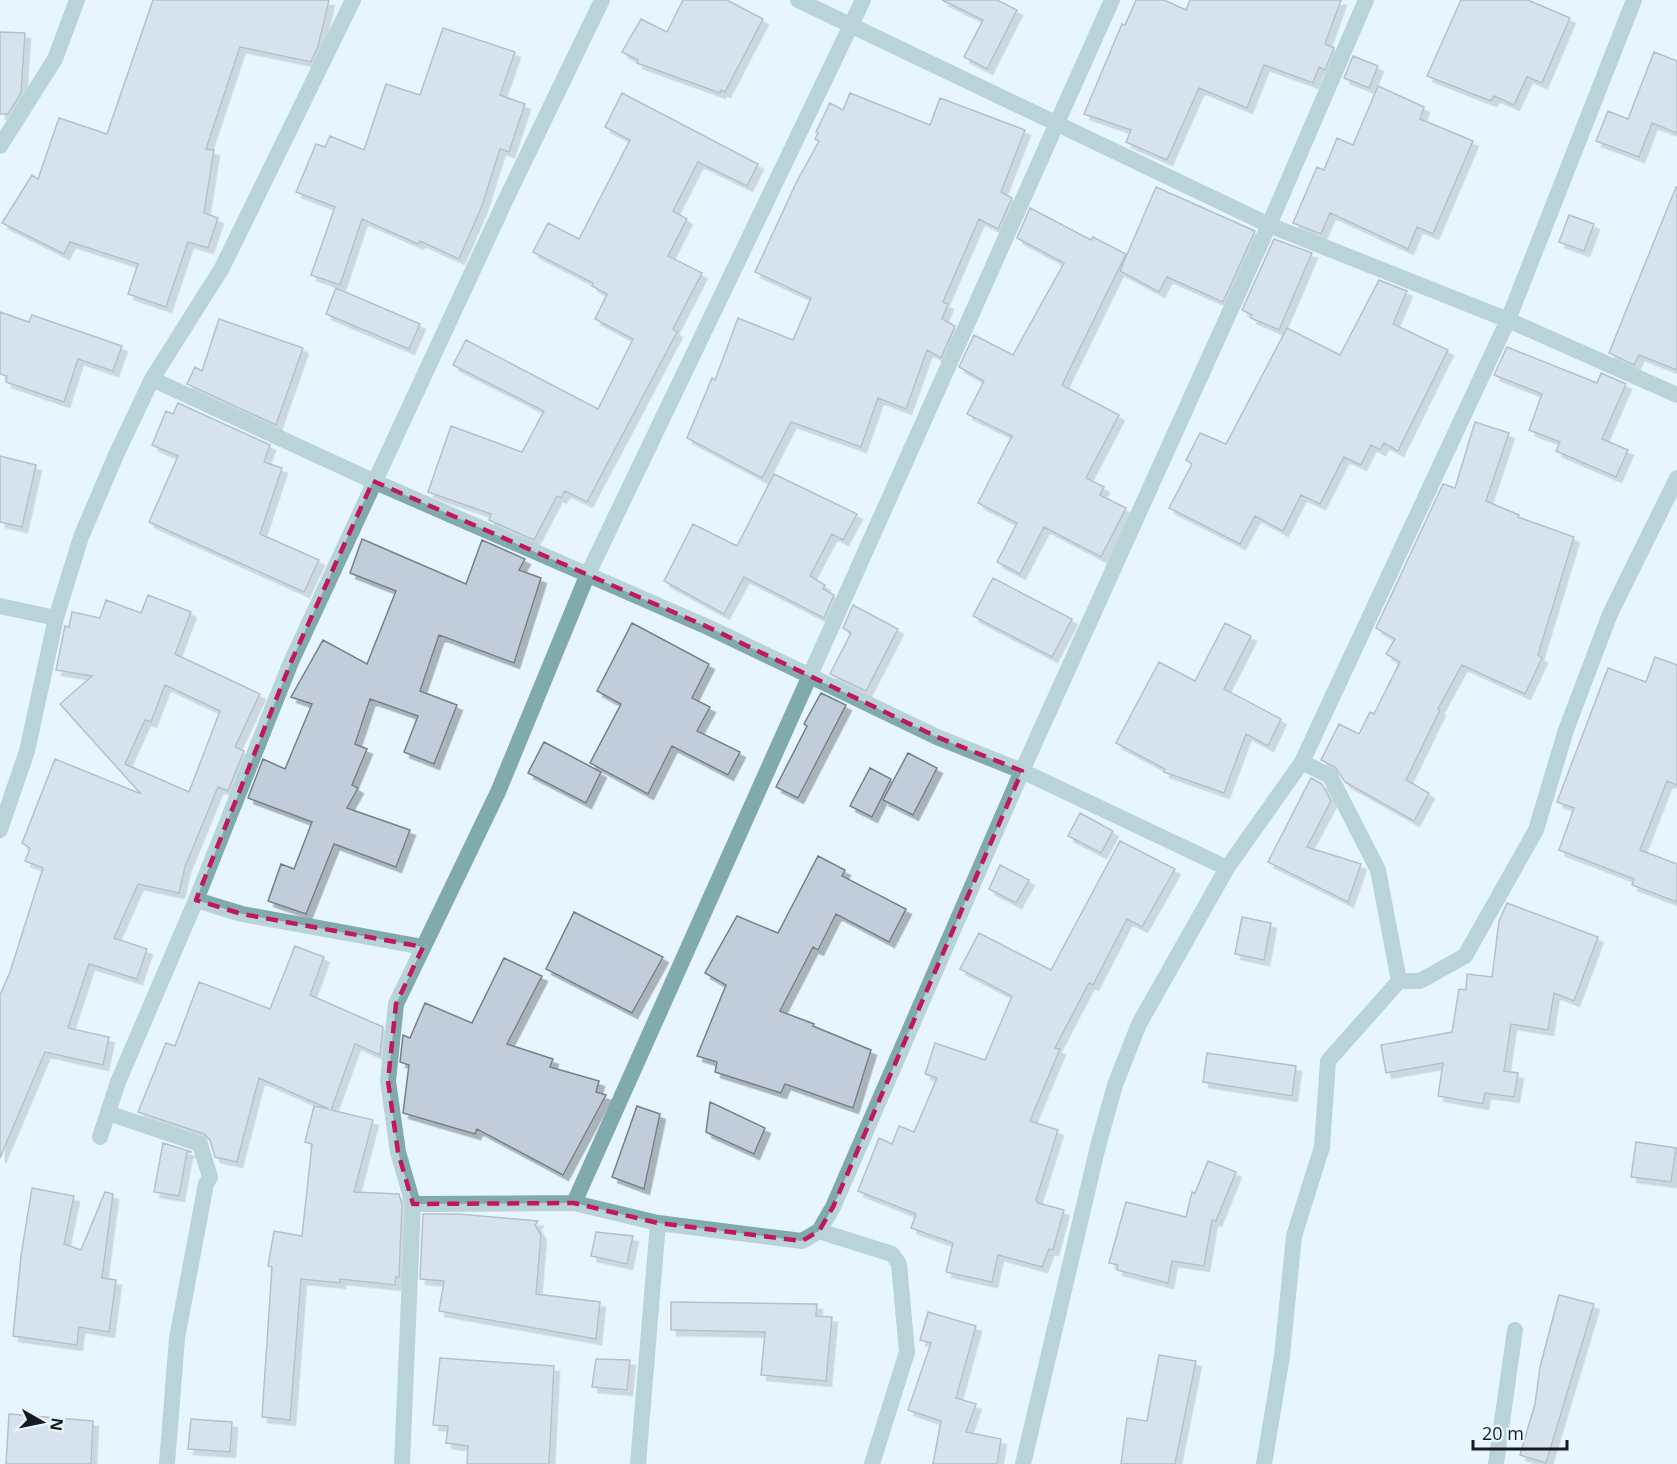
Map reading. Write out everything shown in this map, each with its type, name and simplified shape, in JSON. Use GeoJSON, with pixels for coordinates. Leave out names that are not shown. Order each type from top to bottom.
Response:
{"type":"FeatureCollection","features":[{"type":"Feature","properties":{"kind":"street"},"geometry":{"type":"LineString","coordinates":[[0,146],[55,59],[77,0]]}},
{"type":"Feature","properties":{"kind":"street"},"geometry":{"type":"LineString","coordinates":[[0,830],[27,751],[56,618],[81,537],[116,454],[152,379],[222,268],[353,0]]}},
{"type":"Feature","properties":{"kind":"street"},"geometry":{"type":"LineString","coordinates":[[100,1137],[118,1082],[196,900],[291,662],[373,482],[602,0]]}},
{"type":"Feature","properties":{"kind":"street"},"geometry":{"type":"LineString","coordinates":[[798,0],[1269,225],[1508,320],[1677,395]]}},
{"type":"Feature","properties":{"kind":"street"},"geometry":{"type":"LineString","coordinates":[[402,1464],[413,1204],[398,1152],[388,1082],[396,1004],[498,792],[587,576],[853,26],[863,0]]}},
{"type":"Feature","properties":{"kind":"street"},"geometry":{"type":"LineString","coordinates":[[574,1203],[1112,0]]}},
{"type":"Feature","properties":{"kind":"street"},"geometry":{"type":"LineString","coordinates":[[413,1204],[574,1203],[658,1223],[802,1241],[819,1231],[833,1207],[1022,771],[1269,225],[1366,0]]}},
{"type":"Feature","properties":{"kind":"street"},"geometry":{"type":"LineString","coordinates":[[1023,1464],[1083,1203],[1115,1085],[1139,1024],[1227,868],[1302,762],[1508,320],[1634,0]]}},
{"type":"Feature","properties":{"kind":"street"},"geometry":{"type":"LineString","coordinates":[[152,379],[373,482],[710,628],[937,737],[1022,771],[1227,868]]}},
{"type":"Feature","properties":{"kind":"street"},"geometry":{"type":"LineString","coordinates":[[1264,1464],[1282,1356],[1294,1236],[1322,1147],[1328,1061],[1399,981],[1420,981],[1466,956],[1536,830],[1566,730],[1610,614],[1677,478]]}},
{"type":"Feature","properties":{"kind":"street"},"geometry":{"type":"LineString","coordinates":[[0,606],[56,618]]}},
{"type":"Feature","properties":{"kind":"street"},"geometry":{"type":"LineString","coordinates":[[1302,762],[1330,776],[1378,870],[1399,981]]}},
{"type":"Feature","properties":{"kind":"street"},"geometry":{"type":"LineString","coordinates":[[196,900],[242,914],[423,947]]}},
{"type":"Feature","properties":{"kind":"street"},"geometry":{"type":"LineString","coordinates":[[108,1113],[200,1144],[210,1177],[206,1184],[177,1338],[167,1464]]}},
{"type":"Feature","properties":{"kind":"street"},"geometry":{"type":"LineString","coordinates":[[638,1464],[658,1223]]}},
{"type":"Feature","properties":{"kind":"street"},"geometry":{"type":"LineString","coordinates":[[819,1231],[892,1254],[899,1264],[907,1352],[872,1464]]}},
{"type":"Feature","properties":{"kind":"street"},"geometry":{"type":"LineString","coordinates":[[1496,1464],[1515,1330]]}},
{"type":"Feature","properties":{"kind":"highlighted area"},"geometry":{"type":"Polygon","coordinates":[[[373,481],[710,628],[937,737],[1022,771],[833,1207],[819,1231],[802,1241],[658,1223],[574,1203],[413,1204],[398,1152],[388,1081],[396,1004],[423,947],[242,914],[196,900],[291,662],[373,481]]]}},
{"type":"Feature","properties":{"kind":"building"},"geometry":{"type":"Polygon","coordinates":[[[153,0],[329,0],[318,47],[311,62],[240,47],[206,149],[214,150],[204,213],[218,218],[208,248],[188,242],[166,307],[128,294],[138,264],[70,242],[64,254],[2,223],[32,175],[38,179],[59,118],[107,134],[153,0]]]}},
{"type":"Feature","properties":{"kind":"building"},"geometry":{"type":"Polygon","coordinates":[[[683,0],[727,0],[763,19],[725,92],[721,90],[720,93],[637,63],[638,60],[622,52],[641,19],[667,32],[683,0]]]}},
{"type":"Feature","properties":{"kind":"building"},"geometry":{"type":"Polygon","coordinates":[[[942,0],[997,0],[1017,10],[987,69],[964,57],[983,20],[942,0]]]}},
{"type":"Feature","properties":{"kind":"building"},"geometry":{"type":"Polygon","coordinates":[[[1136,0],[1164,0],[1186,10],[1190,0],[1341,0],[1325,44],[1334,48],[1325,70],[1319,67],[1313,83],[1264,65],[1247,108],[1199,88],[1167,160],[1126,142],[1131,130],[1084,114],[1122,24],[1125,25],[1136,0]]]}},
{"type":"Feature","properties":{"kind":"building"},"geometry":{"type":"Polygon","coordinates":[[[1461,0],[1528,0],[1570,18],[1542,83],[1527,77],[1514,105],[1494,96],[1491,101],[1427,76],[1461,0]]]}},
{"type":"Feature","properties":{"kind":"building"},"geometry":{"type":"Polygon","coordinates":[[[443,28],[515,52],[500,95],[525,104],[509,152],[500,149],[482,206],[459,259],[362,219],[340,285],[311,275],[335,207],[296,192],[316,144],[325,147],[330,136],[364,150],[386,84],[420,95],[443,28]]]}},
{"type":"Feature","properties":{"kind":"building"},"geometry":{"type":"Polygon","coordinates":[[[0,32],[25,33],[21,93],[8,114],[0,114],[0,32]]]}},
{"type":"Feature","properties":{"kind":"building"},"geometry":{"type":"Polygon","coordinates":[[[1654,52],[1677,61],[1677,133],[1652,123],[1639,157],[1596,141],[1608,111],[1628,119],[1654,52]]]}},
{"type":"Feature","properties":{"kind":"building"},"geometry":{"type":"Polygon","coordinates":[[[1353,56],[1378,66],[1369,88],[1344,78],[1353,56]]]}},
{"type":"Feature","properties":{"kind":"building"},"geometry":{"type":"Polygon","coordinates":[[[1378,86],[1424,107],[1420,119],[1473,141],[1433,234],[1417,227],[1408,249],[1330,213],[1321,234],[1293,223],[1317,167],[1324,170],[1337,138],[1353,145],[1378,86]]]}},
{"type":"Feature","properties":{"kind":"building"},"geometry":{"type":"Polygon","coordinates":[[[622,93],[758,164],[747,186],[698,162],[673,211],[687,219],[668,256],[702,273],[673,329],[677,332],[587,502],[565,491],[561,498],[557,496],[534,540],[489,520],[491,514],[428,492],[451,426],[522,452],[544,411],[453,365],[466,340],[598,409],[633,339],[595,319],[607,294],[592,286],[593,283],[533,252],[548,223],[579,239],[630,140],[605,127],[622,93]]]}},
{"type":"Feature","properties":{"kind":"building"},"geometry":{"type":"Polygon","coordinates":[[[850,93],[930,125],[940,98],[1025,130],[1001,192],[1012,198],[998,229],[979,219],[943,302],[948,304],[942,319],[955,326],[941,358],[927,350],[906,409],[878,398],[861,447],[791,422],[762,478],[687,438],[712,378],[715,380],[738,318],[793,340],[811,298],[755,272],[796,183],[819,141],[815,139],[818,133],[816,132],[830,103],[843,110],[850,93]]]}},
{"type":"Feature","properties":{"kind":"building"},"geometry":{"type":"Polygon","coordinates":[[[1156,187],[1255,231],[1223,302],[1167,277],[1159,292],[1120,271],[1156,187]]]}},
{"type":"Feature","properties":{"kind":"building"},"geometry":{"type":"Polygon","coordinates":[[[1676,187],[1677,370],[1639,355],[1634,365],[1609,353],[1676,187]]]}},
{"type":"Feature","properties":{"kind":"building"},"geometry":{"type":"Polygon","coordinates":[[[1030,208],[1091,240],[1093,237],[1126,254],[1062,385],[1119,415],[1086,478],[1104,487],[1100,495],[1126,508],[1101,557],[1044,527],[1020,574],[997,562],[1017,523],[978,503],[1012,436],[967,414],[984,381],[959,367],[974,335],[1013,355],[1064,263],[1017,238],[1030,208]]]}},
{"type":"Feature","properties":{"kind":"building"},"geometry":{"type":"Polygon","coordinates":[[[1569,215],[1594,224],[1584,251],[1559,242],[1569,215]]]}},
{"type":"Feature","properties":{"kind":"building"},"geometry":{"type":"Polygon","coordinates":[[[1274,239],[1312,253],[1279,330],[1251,318],[1252,315],[1242,310],[1274,239]]]}},
{"type":"Feature","properties":{"kind":"building"},"geometry":{"type":"Polygon","coordinates":[[[1379,280],[1407,291],[1393,324],[1448,350],[1398,451],[1384,443],[1380,450],[1371,445],[1361,465],[1344,457],[1320,504],[1301,495],[1283,531],[1255,516],[1240,544],[1169,508],[1192,464],[1186,460],[1200,433],[1226,444],[1287,328],[1340,355],[1379,280]]]}},
{"type":"Feature","properties":{"kind":"building"},"geometry":{"type":"Polygon","coordinates":[[[336,288],[420,324],[409,349],[326,314],[336,288]]]}},
{"type":"Feature","properties":{"kind":"building"},"geometry":{"type":"Polygon","coordinates":[[[0,312],[29,322],[32,315],[122,346],[113,371],[78,359],[64,402],[6,382],[7,376],[0,374],[0,312]]]}},
{"type":"Feature","properties":{"kind":"building"},"geometry":{"type":"Polygon","coordinates":[[[219,319],[303,348],[276,425],[187,384],[195,367],[202,371],[219,319]]]}},
{"type":"Feature","properties":{"kind":"building"},"geometry":{"type":"Polygon","coordinates":[[[1507,347],[1597,383],[1601,373],[1626,384],[1602,439],[1628,450],[1616,477],[1556,451],[1560,442],[1529,430],[1542,394],[1494,375],[1507,347]]]}},
{"type":"Feature","properties":{"kind":"building"},"geometry":{"type":"Polygon","coordinates":[[[178,403],[270,445],[264,462],[282,468],[260,534],[319,560],[304,592],[149,522],[178,456],[152,445],[166,411],[173,414],[178,403]]]}},
{"type":"Feature","properties":{"kind":"building"},"geometry":{"type":"Polygon","coordinates":[[[1475,422],[1509,433],[1486,501],[1519,515],[1518,517],[1574,537],[1538,655],[1542,658],[1525,694],[1462,665],[1438,709],[1440,710],[1406,780],[1429,793],[1414,821],[1345,782],[1335,767],[1321,760],[1339,724],[1359,734],[1370,712],[1374,714],[1400,662],[1386,654],[1395,639],[1376,628],[1443,484],[1455,488],[1475,422]]]}},
{"type":"Feature","properties":{"kind":"building"},"geometry":{"type":"Polygon","coordinates":[[[0,456],[36,465],[22,527],[0,522],[0,456]]]}},
{"type":"Feature","properties":{"kind":"building"},"geometry":{"type":"Polygon","coordinates":[[[774,474],[857,514],[843,540],[832,534],[810,576],[825,585],[823,589],[834,595],[824,618],[744,577],[724,614],[664,581],[693,524],[737,546],[774,474]]]}},
{"type":"Feature","properties":{"kind":"building"},"geometry":{"type":"Polygon","coordinates":[[[362,539],[466,584],[482,540],[525,559],[519,570],[541,578],[514,663],[439,635],[420,691],[457,705],[434,764],[404,752],[418,716],[370,699],[355,744],[367,749],[352,785],[358,788],[347,808],[410,830],[396,867],[334,844],[306,914],[268,901],[281,864],[294,869],[312,822],[248,798],[263,759],[285,769],[312,704],[291,697],[323,640],[367,664],[396,591],[350,573],[362,539]]]}},
{"type":"Feature","properties":{"kind":"building"},"geometry":{"type":"Polygon","coordinates":[[[993,578],[1072,619],[1052,657],[973,616],[993,578]]]}},
{"type":"Feature","properties":{"kind":"building"},"geometry":{"type":"Polygon","coordinates":[[[148,595],[191,612],[175,654],[260,694],[235,747],[244,751],[228,791],[218,787],[185,867],[179,893],[138,884],[114,938],[147,949],[137,979],[89,964],[68,1028],[109,1037],[103,1065],[45,1052],[0,1158],[0,995],[10,972],[43,868],[25,861],[30,848],[22,843],[55,759],[141,794],[60,704],[92,676],[56,670],[65,626],[69,627],[72,612],[100,618],[106,600],[141,613],[148,595]],[[165,685],[151,722],[145,720],[125,764],[189,792],[220,711],[165,685]]]}},
{"type":"Feature","properties":{"kind":"building"},"geometry":{"type":"Polygon","coordinates":[[[853,605],[898,629],[866,691],[830,674],[851,633],[843,628],[853,605]]]}},
{"type":"Feature","properties":{"kind":"building"},"geometry":{"type":"Polygon","coordinates":[[[632,623],[709,664],[692,698],[710,707],[697,731],[740,752],[728,775],[672,746],[648,794],[590,763],[621,704],[597,691],[632,623]]]}},
{"type":"Feature","properties":{"kind":"building"},"geometry":{"type":"Polygon","coordinates":[[[1225,623],[1251,636],[1224,689],[1281,719],[1268,746],[1246,734],[1224,793],[1164,772],[1165,769],[1116,743],[1159,662],[1195,681],[1225,623]]]}},
{"type":"Feature","properties":{"kind":"building"},"geometry":{"type":"Polygon","coordinates":[[[1655,657],[1677,665],[1677,785],[1667,781],[1640,850],[1677,864],[1677,902],[1632,885],[1634,879],[1559,850],[1574,808],[1557,802],[1608,668],[1646,682],[1655,657]]]}},
{"type":"Feature","properties":{"kind":"building"},"geometry":{"type":"Polygon","coordinates":[[[821,693],[846,705],[798,798],[776,787],[807,726],[804,724],[821,693]]]}},
{"type":"Feature","properties":{"kind":"building"},"geometry":{"type":"Polygon","coordinates":[[[544,742],[601,772],[586,803],[528,773],[544,742]]]}},
{"type":"Feature","properties":{"kind":"building"},"geometry":{"type":"Polygon","coordinates":[[[908,753],[937,768],[913,815],[883,800],[908,753]]]}},
{"type":"Feature","properties":{"kind":"building"},"geometry":{"type":"Polygon","coordinates":[[[870,768],[891,779],[872,817],[850,806],[870,768]]]}},
{"type":"Feature","properties":{"kind":"building"},"geometry":{"type":"Polygon","coordinates":[[[1311,778],[1322,784],[1331,801],[1307,847],[1361,864],[1348,902],[1268,862],[1311,778]]]}},
{"type":"Feature","properties":{"kind":"building"},"geometry":{"type":"Polygon","coordinates":[[[1080,813],[1113,831],[1101,853],[1068,836],[1080,813]]]}},
{"type":"Feature","properties":{"kind":"building"},"geometry":{"type":"Polygon","coordinates":[[[1120,841],[1175,869],[1142,927],[1127,919],[1093,985],[1089,983],[1055,1048],[1060,1049],[1030,1121],[1058,1130],[1036,1200],[1038,1203],[1064,1210],[1053,1250],[1049,1249],[1042,1267],[998,1255],[992,1282],[946,1272],[953,1243],[911,1228],[916,1214],[858,1191],[879,1138],[892,1144],[899,1126],[914,1132],[937,1078],[925,1074],[935,1043],[985,1060],[1012,996],[960,969],[979,933],[1051,970],[1120,841]]]}},
{"type":"Feature","properties":{"kind":"building"},"geometry":{"type":"Polygon","coordinates":[[[818,856],[845,870],[842,876],[906,909],[889,942],[836,914],[818,950],[813,947],[780,1011],[871,1050],[853,1108],[785,1084],[781,1093],[715,1072],[717,1062],[697,1056],[726,985],[705,973],[737,916],[778,933],[818,856]]]}},
{"type":"Feature","properties":{"kind":"building"},"geometry":{"type":"Polygon","coordinates":[[[1000,865],[1029,880],[1016,903],[989,889],[1000,865]]]}},
{"type":"Feature","properties":{"kind":"building"},"geometry":{"type":"Polygon","coordinates":[[[1507,903],[1598,937],[1574,1001],[1554,993],[1548,1030],[1511,1024],[1504,1071],[1518,1073],[1514,1097],[1485,1093],[1483,1104],[1438,1096],[1443,1063],[1386,1073],[1381,1045],[1452,1032],[1459,989],[1466,990],[1467,974],[1492,977],[1499,921],[1507,903]]]}},
{"type":"Feature","properties":{"kind":"building"},"geometry":{"type":"Polygon","coordinates":[[[574,912],[663,957],[632,1013],[546,969],[574,912]]]}},
{"type":"Feature","properties":{"kind":"building"},"geometry":{"type":"Polygon","coordinates":[[[1242,917],[1271,923],[1264,960],[1235,954],[1242,917]]]}},
{"type":"Feature","properties":{"kind":"building"},"geometry":{"type":"Polygon","coordinates":[[[295,946],[324,957],[310,995],[383,1027],[380,1055],[355,1044],[331,1110],[373,1120],[354,1192],[399,1194],[402,1205],[399,1277],[396,1277],[395,1285],[340,1279],[340,1283],[301,1279],[290,1420],[262,1417],[272,1267],[268,1266],[274,1231],[302,1236],[312,1144],[305,1142],[314,1106],[329,1109],[259,1078],[237,1162],[215,1157],[210,1140],[204,1134],[138,1112],[166,1043],[175,1046],[199,982],[270,1009],[295,946]]]}},
{"type":"Feature","properties":{"kind":"building"},"geometry":{"type":"Polygon","coordinates":[[[504,958],[542,976],[507,1044],[553,1059],[550,1067],[599,1081],[596,1092],[606,1095],[563,1175],[477,1129],[475,1134],[403,1113],[409,1065],[400,1062],[403,1035],[410,1038],[425,1003],[472,1023],[504,958]]]}},
{"type":"Feature","properties":{"kind":"building"},"geometry":{"type":"Polygon","coordinates":[[[1207,1053],[1296,1066],[1292,1096],[1203,1082],[1207,1053]]]}},
{"type":"Feature","properties":{"kind":"building"},"geometry":{"type":"Polygon","coordinates":[[[710,1102],[765,1128],[754,1154],[706,1132],[710,1102]]]}},
{"type":"Feature","properties":{"kind":"building"},"geometry":{"type":"Polygon","coordinates":[[[637,1106],[660,1114],[644,1189],[612,1177],[637,1106]]]}},
{"type":"Feature","properties":{"kind":"building"},"geometry":{"type":"Polygon","coordinates":[[[1636,1142],[1676,1148],[1671,1182],[1631,1177],[1636,1142]]]}},
{"type":"Feature","properties":{"kind":"building"},"geometry":{"type":"Polygon","coordinates":[[[163,1143],[192,1152],[187,1152],[179,1196],[154,1192],[163,1143]]]}},
{"type":"Feature","properties":{"kind":"building"},"geometry":{"type":"Polygon","coordinates":[[[1208,1161],[1236,1172],[1216,1221],[1212,1220],[1204,1266],[1172,1261],[1168,1283],[1117,1270],[1118,1265],[1109,1263],[1126,1202],[1186,1217],[1192,1192],[1195,1193],[1208,1161]]]}},
{"type":"Feature","properties":{"kind":"building"},"geometry":{"type":"Polygon","coordinates":[[[32,1188],[74,1196],[64,1244],[81,1250],[105,1192],[113,1194],[102,1278],[116,1280],[109,1332],[79,1327],[77,1345],[13,1336],[21,1256],[32,1188]]]}},
{"type":"Feature","properties":{"kind":"building"},"geometry":{"type":"Polygon","coordinates":[[[423,1214],[458,1214],[538,1221],[535,1225],[541,1235],[536,1294],[600,1302],[596,1339],[439,1311],[444,1281],[420,1279],[423,1214]]]}},
{"type":"Feature","properties":{"kind":"building"},"geometry":{"type":"Polygon","coordinates":[[[596,1232],[633,1236],[627,1264],[591,1256],[596,1232]]]}},
{"type":"Feature","properties":{"kind":"building"},"geometry":{"type":"Polygon","coordinates":[[[1559,1295],[1594,1304],[1546,1463],[1520,1455],[1535,1404],[1540,1367],[1559,1295]]]}},
{"type":"Feature","properties":{"kind":"building"},"geometry":{"type":"Polygon","coordinates":[[[671,1302],[817,1304],[816,1316],[832,1317],[826,1381],[761,1375],[765,1332],[671,1330],[671,1302]]]}},
{"type":"Feature","properties":{"kind":"building"},"geometry":{"type":"Polygon","coordinates":[[[928,1312],[976,1326],[956,1398],[976,1404],[966,1432],[1001,1439],[997,1464],[933,1464],[941,1421],[908,1410],[931,1343],[920,1340],[928,1312]]]}},
{"type":"Feature","properties":{"kind":"building"},"geometry":{"type":"Polygon","coordinates":[[[1159,1355],[1196,1361],[1175,1464],[1121,1464],[1127,1418],[1147,1421],[1159,1355]]]}},
{"type":"Feature","properties":{"kind":"building"},"geometry":{"type":"Polygon","coordinates":[[[440,1358],[554,1366],[549,1464],[467,1464],[468,1446],[446,1443],[448,1426],[433,1425],[440,1358]]]}},
{"type":"Feature","properties":{"kind":"building"},"geometry":{"type":"Polygon","coordinates":[[[596,1359],[630,1360],[627,1390],[592,1387],[596,1359]]]}},
{"type":"Feature","properties":{"kind":"building"},"geometry":{"type":"Polygon","coordinates":[[[9,1414],[93,1421],[91,1464],[6,1464],[9,1414]]]}},
{"type":"Feature","properties":{"kind":"building"},"geometry":{"type":"Polygon","coordinates":[[[191,1419],[232,1422],[230,1452],[188,1449],[191,1419]]]}}]}
